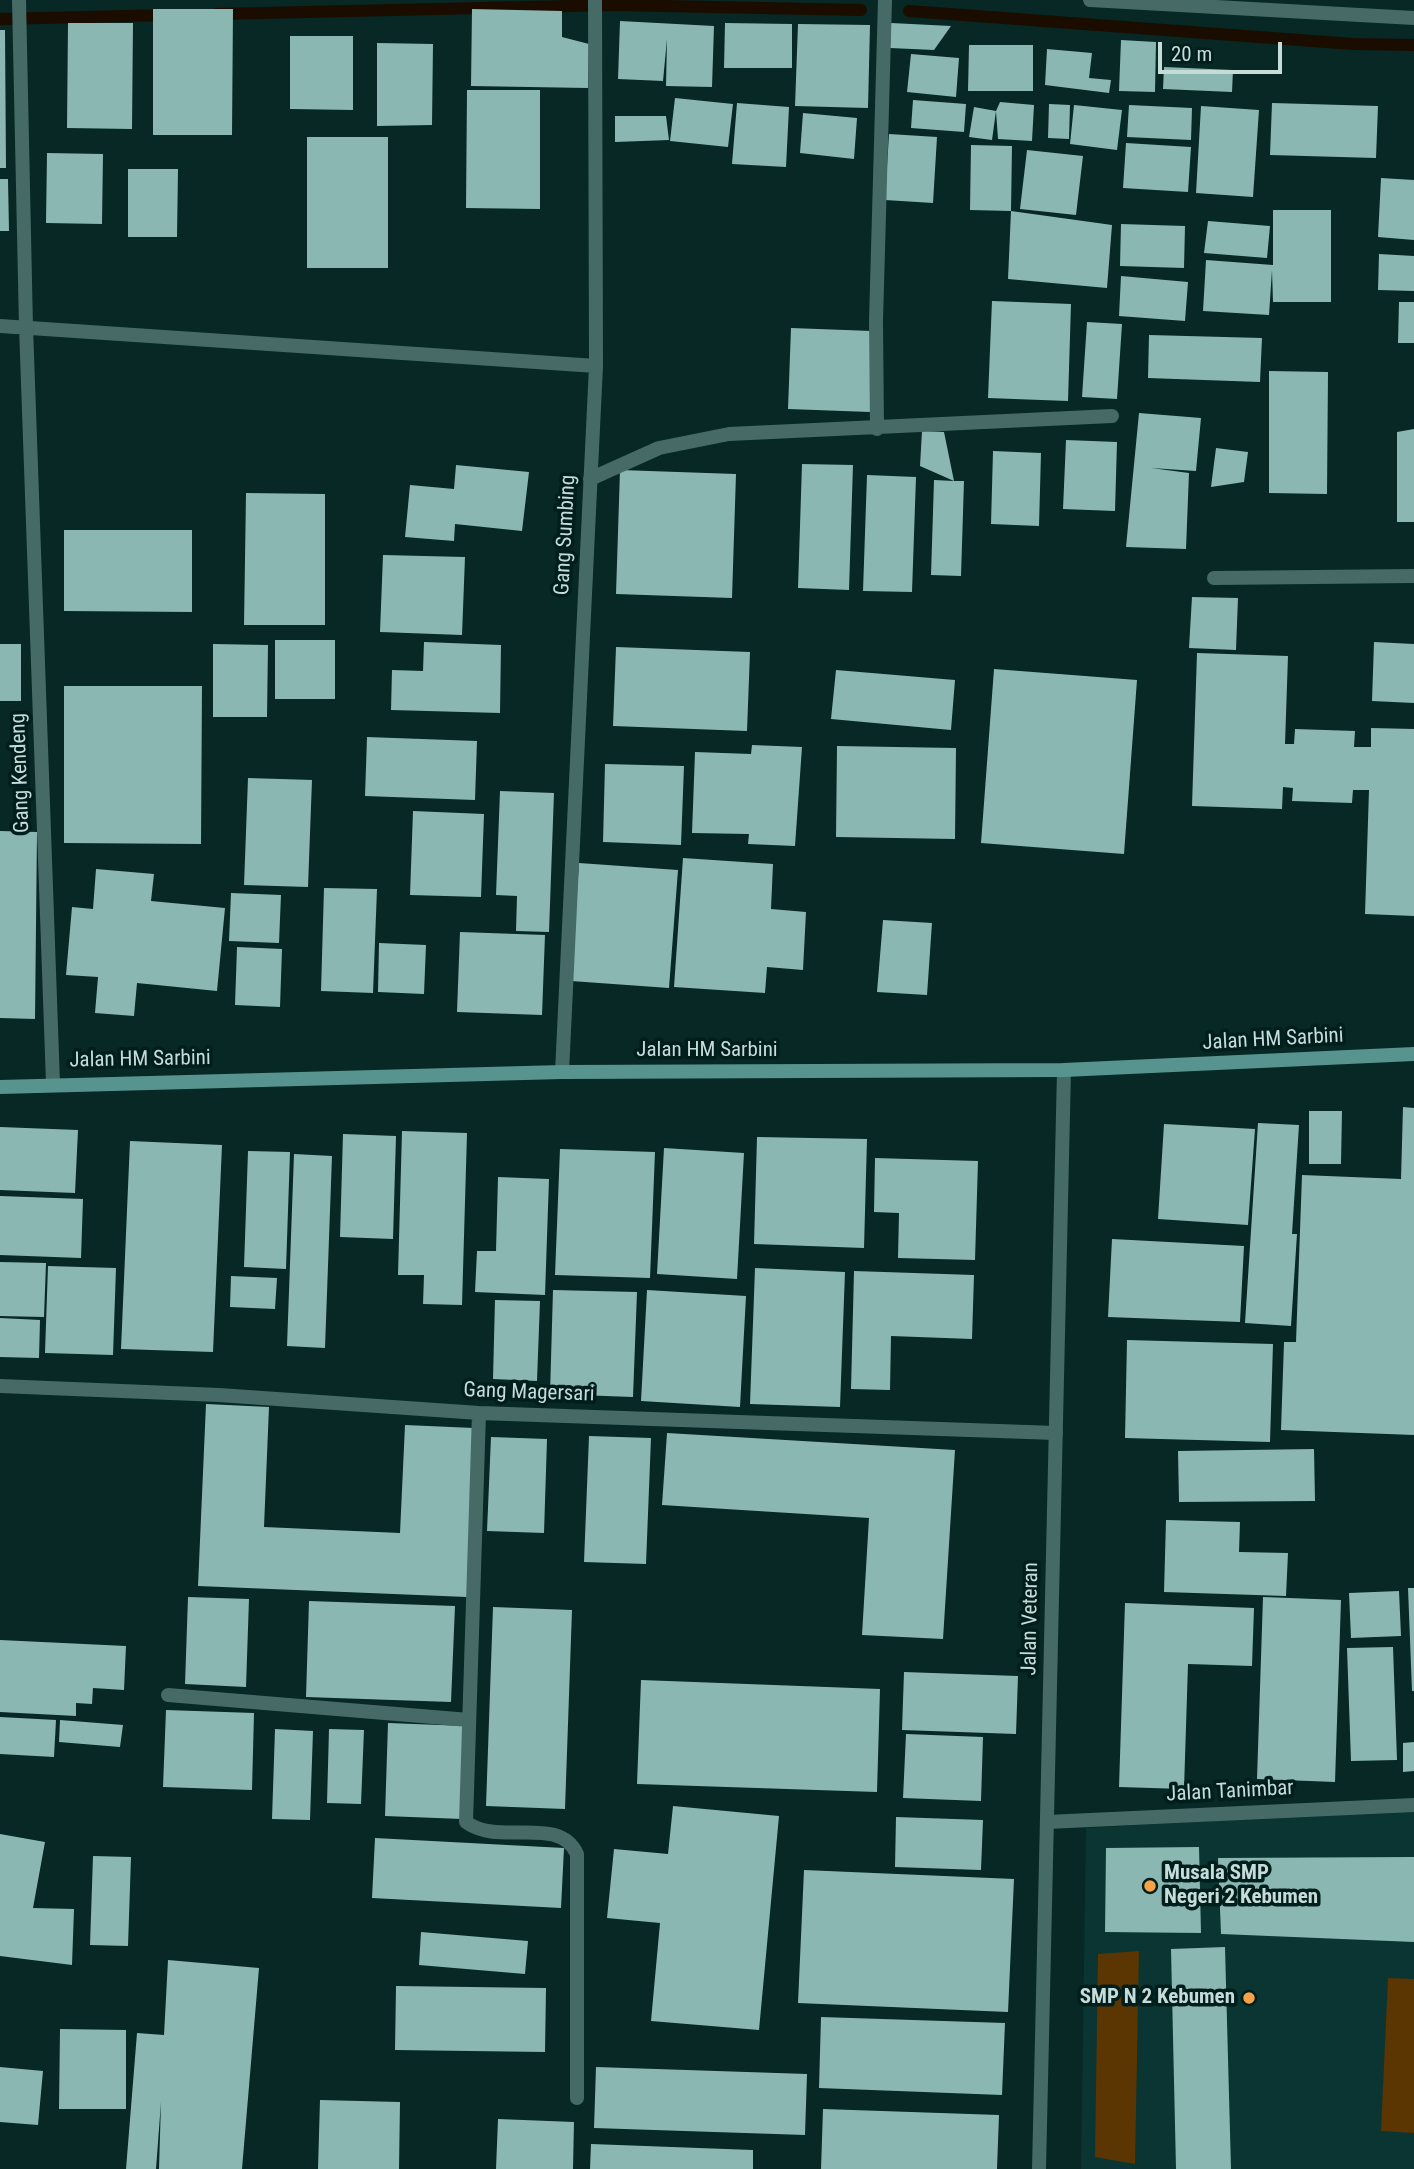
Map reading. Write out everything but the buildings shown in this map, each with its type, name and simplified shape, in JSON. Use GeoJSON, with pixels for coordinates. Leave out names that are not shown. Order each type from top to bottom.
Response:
{"type":"FeatureCollection","features":[{"type":"Feature","properties":{"kind":"main road","name":"Jalan HM Sarbini"},"geometry":{"type":"LineString","coordinates":[[0,1087],[53,1083],[562,1072],[1064,1070],[1414,1054]]}},
{"type":"Feature","properties":{"kind":"street","name":"Gang Sumbing"},"geometry":{"type":"LineString","coordinates":[[562,1072],[596,366],[595,0]]}},
{"type":"Feature","properties":{"kind":"street"},"geometry":{"type":"LineString","coordinates":[[877,429],[876,321],[885,0]]}},
{"type":"Feature","properties":{"kind":"street"},"geometry":{"type":"LineString","coordinates":[[1090,0],[1414,18]]}},
{"type":"Feature","properties":{"kind":"street","name":"Gang Kendeng"},"geometry":{"type":"LineString","coordinates":[[19,3],[26,327],[53,1083]]}},
{"type":"Feature","properties":{"kind":"street"},"geometry":{"type":"LineString","coordinates":[[0,326],[596,366]]}},
{"type":"Feature","properties":{"kind":"street"},"geometry":{"type":"LineString","coordinates":[[590,479],[659,448],[729,434],[1112,416]]}},
{"type":"Feature","properties":{"kind":"street"},"geometry":{"type":"LineString","coordinates":[[1214,578],[1414,576]]}},
{"type":"Feature","properties":{"kind":"street","name":"Jalan Veteran"},"geometry":{"type":"LineString","coordinates":[[1039,2169],[1064,1070]]}},
{"type":"Feature","properties":{"kind":"street","name":"Gang Magersari"},"geometry":{"type":"LineString","coordinates":[[0,1387],[219,1395],[479,1413],[1056,1433]]}},
{"type":"Feature","properties":{"kind":"street"},"geometry":{"type":"LineString","coordinates":[[479,1413],[466,1822],[477,1830],[497,1833],[559,1834],[572,1841],[578,1854],[577,2098]]}},
{"type":"Feature","properties":{"kind":"street"},"geometry":{"type":"LineString","coordinates":[[168,1695],[468,1720]]}},
{"type":"Feature","properties":{"kind":"street","name":"Jalan Tanimbar"},"geometry":{"type":"LineString","coordinates":[[1047,1822],[1414,1805]]}},
{"type":"Feature","properties":{"kind":"shaded area","name":"SMP N 2 Kebumen"},"geometry":{"type":"Polygon","coordinates":[[[1414,1810],[1414,2169],[1081,2169],[1086,1828],[1414,1810]]]}},
{"type":"Feature","properties":{"kind":"shaded area"},"geometry":{"type":"Polygon","coordinates":[[[1139,1951],[1135,2164],[1095,2157],[1098,1954],[1139,1951]]]}},
{"type":"Feature","properties":{"kind":"shaded area"},"geometry":{"type":"Polygon","coordinates":[[[1388,1978],[1414,1979],[1414,2133],[1381,2131],[1388,1978]]]}},
{"type":"Feature","properties":{"kind":"waterway"},"geometry":{"type":"LineString","coordinates":[[217,14],[614,5],[861,10]]}},
{"type":"Feature","properties":{"kind":"waterway"},"geometry":{"type":"LineString","coordinates":[[909,11],[1353,44],[1414,45]]}},
{"type":"Feature","properties":{"kind":"waterway"},"geometry":{"type":"LineString","coordinates":[[0,19],[168,15]]}},
{"type":"Feature","properties":{"kind":"place","name":"Musala SMP Negeri 2 Kebumen"},"geometry":{"type":"Point","coordinates":[1150,1886]}},
{"type":"Feature","properties":{"kind":"place","name":"SMP N 2 Kebumen"},"geometry":{"type":"Point","coordinates":[1249,1998]}}]}
